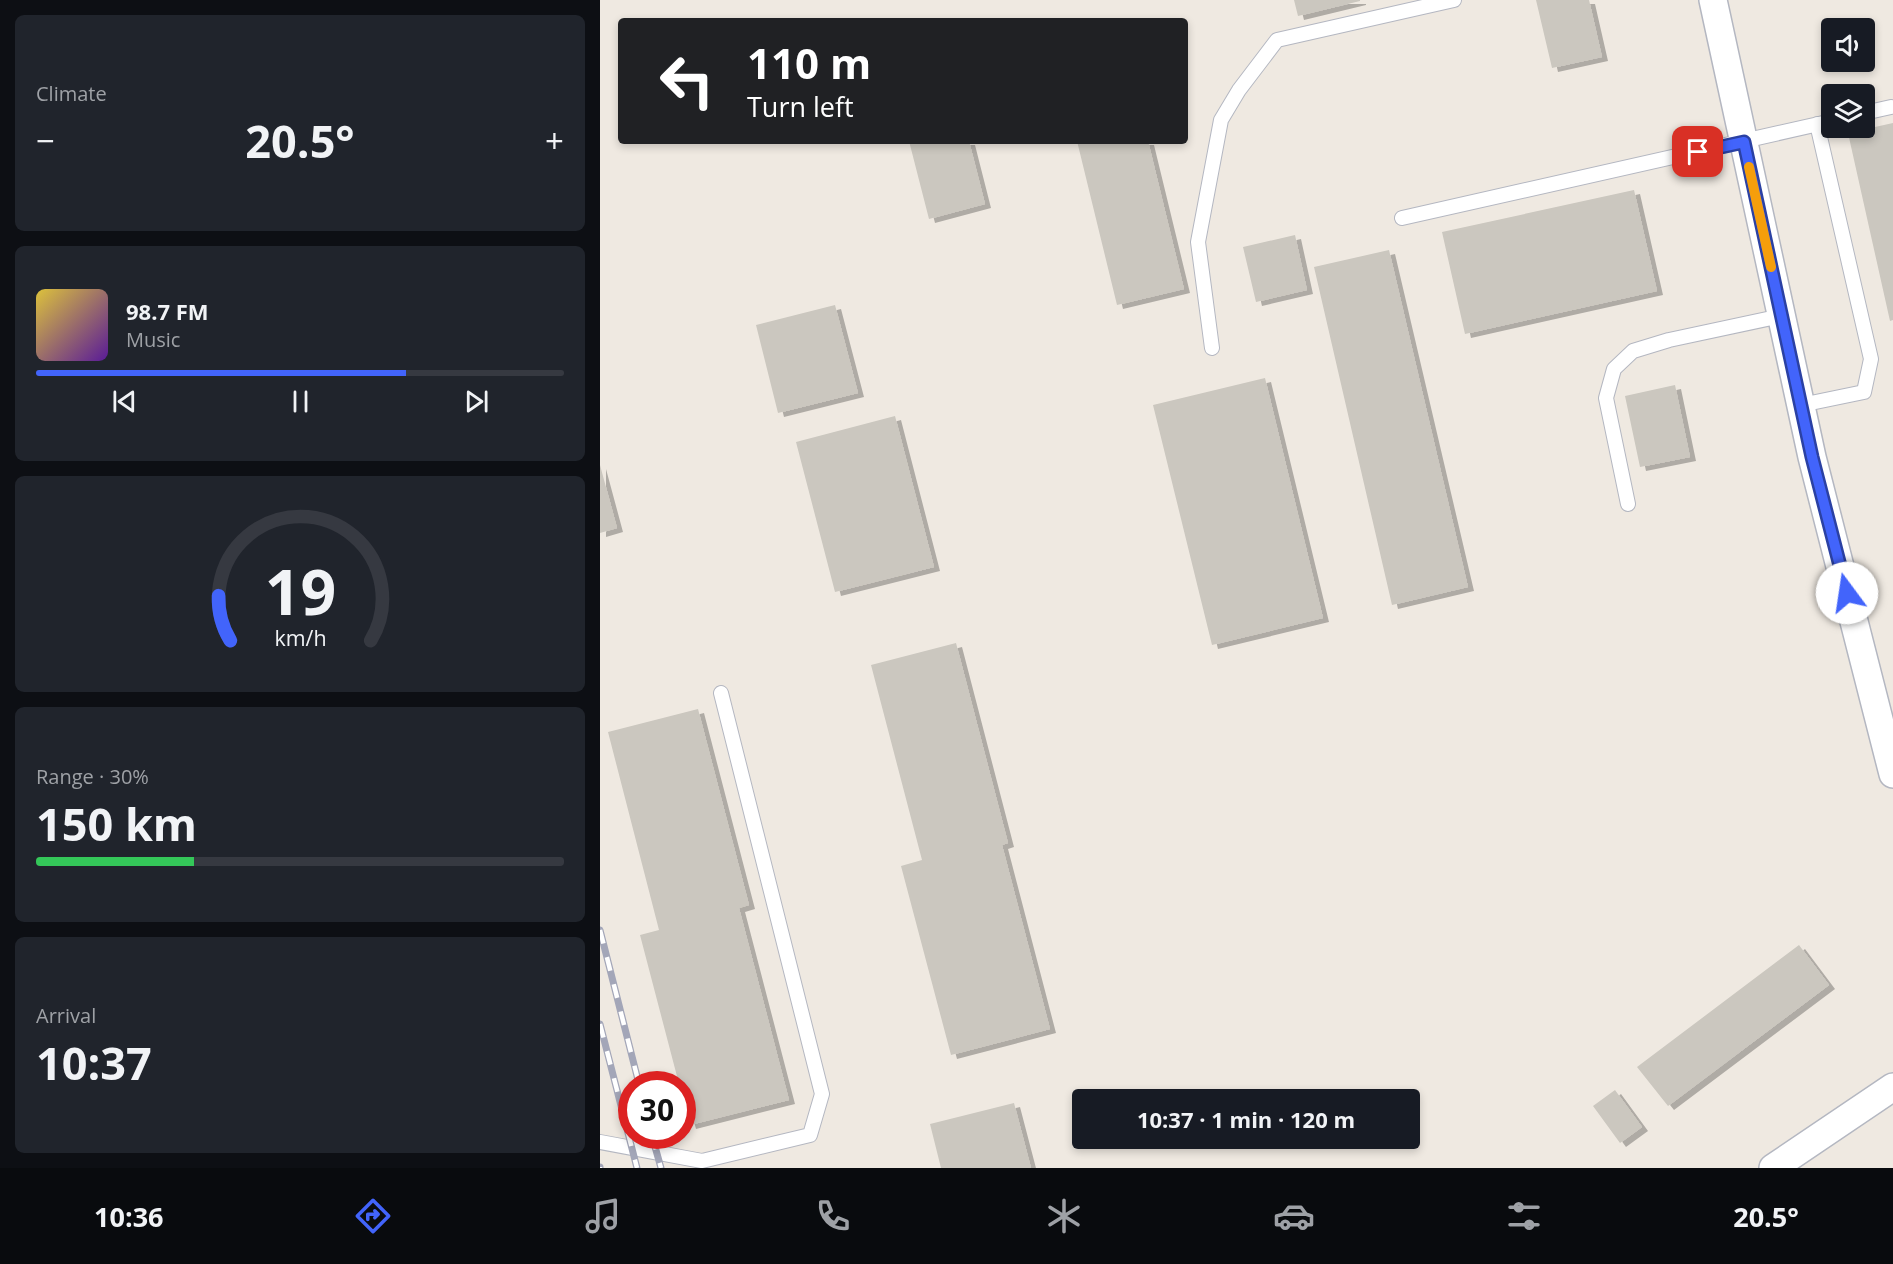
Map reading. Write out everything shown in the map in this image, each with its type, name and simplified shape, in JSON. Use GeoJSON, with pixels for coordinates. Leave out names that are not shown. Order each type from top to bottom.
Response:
{"type":"FeatureCollection","features":[{"type":"Feature","properties":{"kind":"street"},"geometry":{"type":"LineString","coordinates":[[1713,0],[1812,457],[1893,774]]}},
{"type":"Feature","properties":{"kind":"street"},"geometry":{"type":"LineString","coordinates":[[1773,1168],[1893,1088]]}},
{"type":"Feature","properties":{"kind":"lane"},"geometry":{"type":"LineString","coordinates":[[1212,348],[1198,242],[1221,120],[1239,90],[1277,40],[1454,0]]}},
{"type":"Feature","properties":{"kind":"lane"},"geometry":{"type":"LineString","coordinates":[[1875,111],[1891,107]]}},
{"type":"Feature","properties":{"kind":"lane"},"geometry":{"type":"LineString","coordinates":[[1402,219],[1821,123]]}},
{"type":"Feature","properties":{"kind":"lane"},"geometry":{"type":"LineString","coordinates":[[1801,405],[1864,392],[1871,359],[1816,124]]}},
{"type":"Feature","properties":{"kind":"lane"},"geometry":{"type":"LineString","coordinates":[[1628,504],[1606,398],[1614,369],[1633,351],[1669,340],[1781,316]]}},
{"type":"Feature","properties":{"kind":"lane"},"geometry":{"type":"LineString","coordinates":[[600,1142],[702,1161],[810,1135],[822,1094],[721,693]]}},
{"type":"Feature","properties":{"kind":"building"},"geometry":{"type":"Polygon","coordinates":[[[1294,0],[1360,0],[1360,1],[1298,16],[1294,0]]]}},
{"type":"Feature","properties":{"kind":"building"},"geometry":{"type":"Polygon","coordinates":[[[1536,0],[1589,0],[1602,57],[1552,68],[1536,0]]]}},
{"type":"Feature","properties":{"kind":"building"},"geometry":{"type":"Polygon","coordinates":[[[1893,123],[1893,320],[1890,321],[1849,138],[1875,138],[1875,127],[1893,123]]]}},
{"type":"Feature","properties":{"kind":"building"},"geometry":{"type":"Polygon","coordinates":[[[910,144],[970,144],[985,204],[929,219],[910,144]]]}},
{"type":"Feature","properties":{"kind":"building"},"geometry":{"type":"Polygon","coordinates":[[[1078,144],[1149,144],[1184,289],[1117,305],[1078,144]]]}},
{"type":"Feature","properties":{"kind":"building"},"geometry":{"type":"Polygon","coordinates":[[[1634,190],[1657,291],[1465,334],[1442,232],[1634,190]]]}},
{"type":"Feature","properties":{"kind":"building"},"geometry":{"type":"Polygon","coordinates":[[[1295,235],[1307,290],[1256,302],[1243,247],[1295,235]]]}},
{"type":"Feature","properties":{"kind":"building"},"geometry":{"type":"Polygon","coordinates":[[[1389,250],[1468,587],[1392,605],[1314,267],[1389,250]]]}},
{"type":"Feature","properties":{"kind":"building"},"geometry":{"type":"Polygon","coordinates":[[[835,305],[858,393],[778,413],[756,325],[835,305]]]}},
{"type":"Feature","properties":{"kind":"building"},"geometry":{"type":"Polygon","coordinates":[[[1265,378],[1323,618],[1212,645],[1153,405],[1265,378]]]}},
{"type":"Feature","properties":{"kind":"building"},"geometry":{"type":"Polygon","coordinates":[[[1675,385],[1690,457],[1640,467],[1625,396],[1675,385]]]}},
{"type":"Feature","properties":{"kind":"building"},"geometry":{"type":"Polygon","coordinates":[[[895,416],[934,567],[835,592],[796,442],[895,416]]]}},
{"type":"Feature","properties":{"kind":"building"},"geometry":{"type":"Polygon","coordinates":[[[600,465],[617,528],[600,533],[600,465]]]}},
{"type":"Feature","properties":{"kind":"building"},"geometry":{"type":"Polygon","coordinates":[[[956,643],[1008,843],[1002,845],[1050,1029],[951,1055],[901,866],[922,860],[871,665],[956,643]]]}},
{"type":"Feature","properties":{"kind":"building"},"geometry":{"type":"Polygon","coordinates":[[[698,709],[749,905],[739,908],[789,1100],[696,1123],[696,1071],[676,1071],[640,935],[659,930],[608,732],[698,709]]]}},
{"type":"Feature","properties":{"kind":"building"},"geometry":{"type":"Polygon","coordinates":[[[1799,945],[1829,985],[1668,1106],[1637,1067],[1799,945]]]}},
{"type":"Feature","properties":{"kind":"building"},"geometry":{"type":"Polygon","coordinates":[[[1615,1090],[1642,1127],[1620,1143],[1593,1106],[1615,1090]]]}},
{"type":"Feature","properties":{"kind":"building"},"geometry":{"type":"Polygon","coordinates":[[[1014,1103],[1031,1168],[941,1168],[930,1124],[1014,1103]]]}},
{"type":"Feature","properties":{"kind":"railway"},"geometry":{"type":"LineString","coordinates":[[600,930],[636,1071]]}},
{"type":"Feature","properties":{"kind":"railway"},"geometry":{"type":"LineString","coordinates":[[600,1024],[637,1168]]}},
{"type":"Feature","properties":{"kind":"railway"},"geometry":{"type":"LineString","coordinates":[[656,1149],[661,1168]]}},
{"type":"Feature","properties":{"kind":"slow traffic"},"geometry":{"type":"LineString","coordinates":[[1749,167],[1771,267]]}},
{"type":"Feature","properties":{"kind":"route"},"geometry":{"type":"LineString","coordinates":[[1698,152],[1744,142],[1812,457],[1847,593]]}}]}
